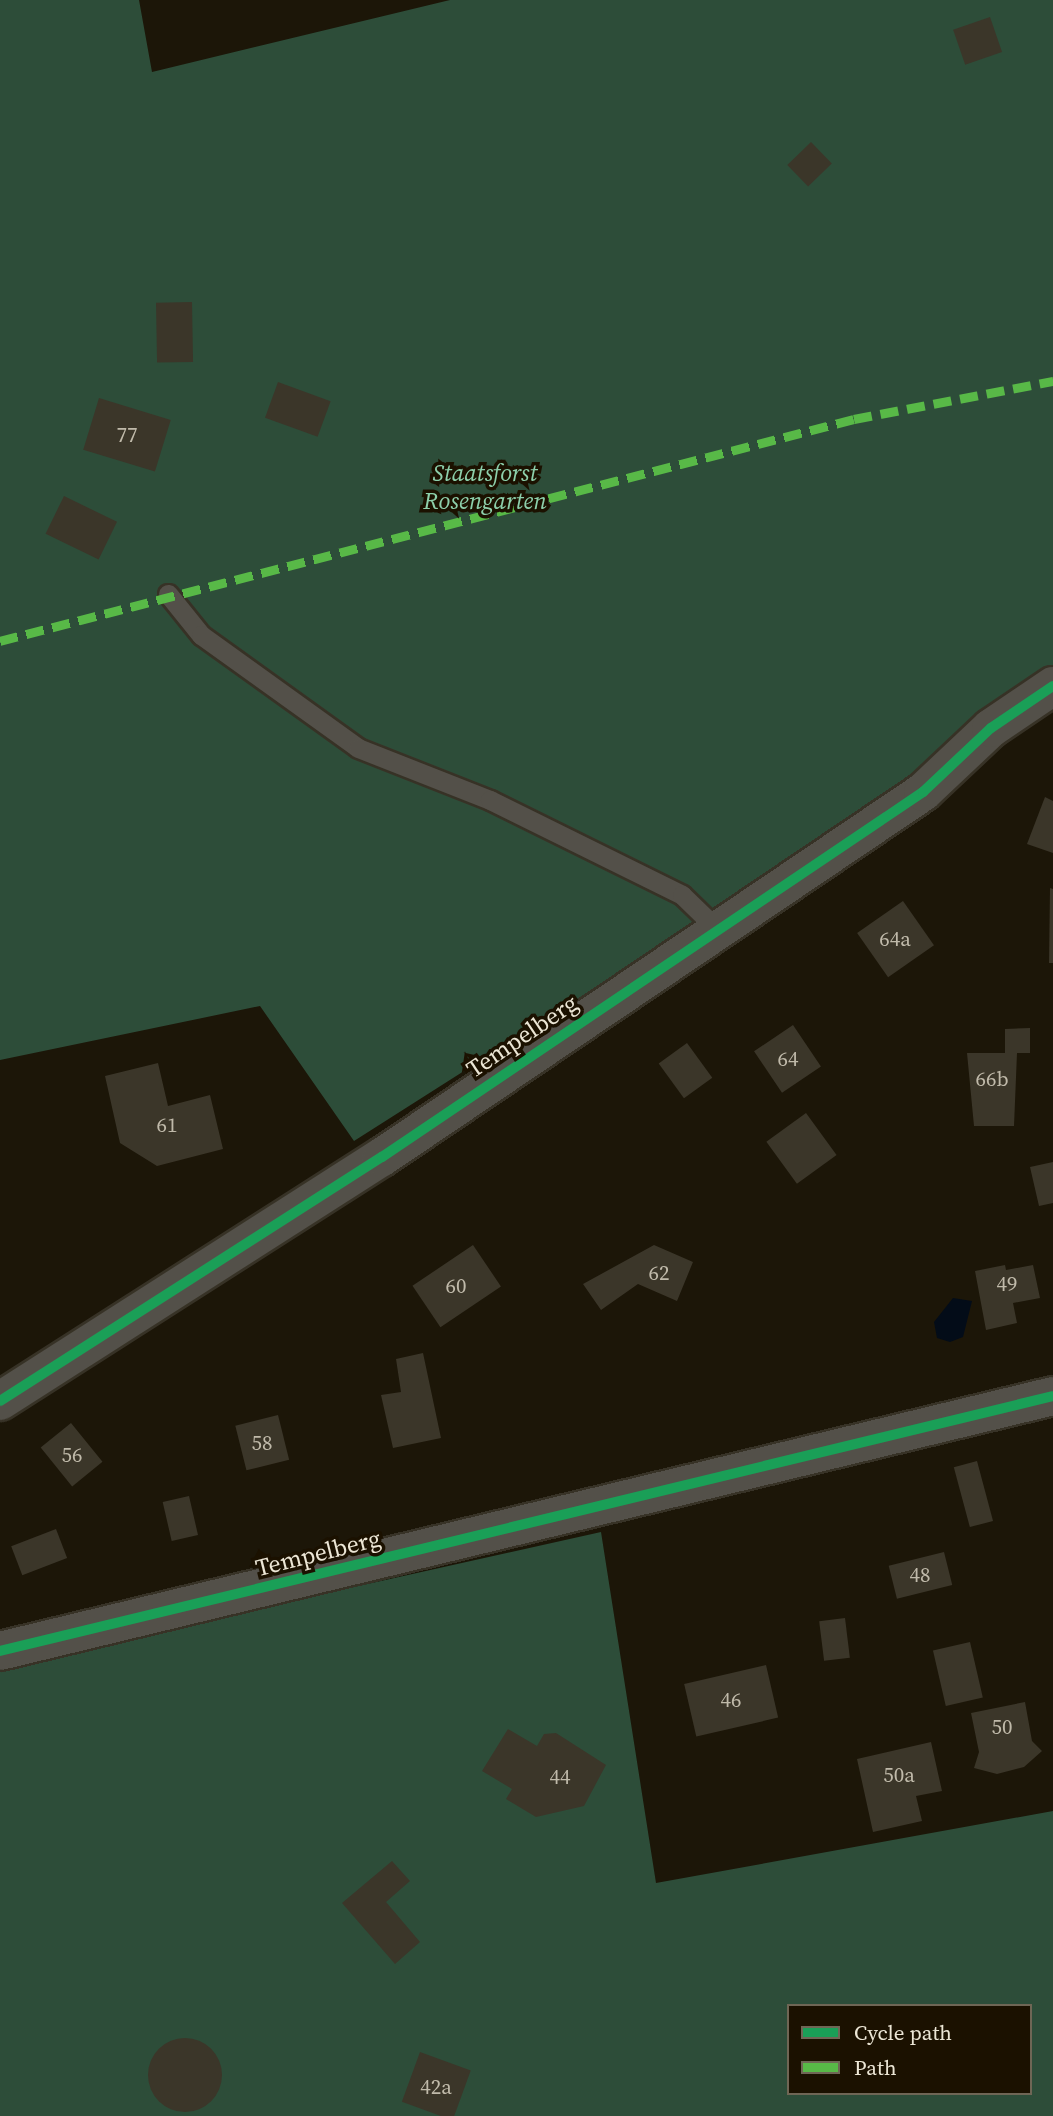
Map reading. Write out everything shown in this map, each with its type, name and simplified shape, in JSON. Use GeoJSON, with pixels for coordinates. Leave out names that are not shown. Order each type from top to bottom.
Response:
{"type":"FeatureCollection","features":[{"type":"Feature","properties":{"kind":"street","name":"Tempelberg"},"geometry":{"type":"LineString","coordinates":[[0,1401],[371,1165],[716,928],[923,792],[991,728],[1053,686]]}},
{"type":"Feature","properties":{"kind":"street","name":"Tempelberg"},"geometry":{"type":"LineString","coordinates":[[0,1651],[1053,1396]]}},
{"type":"Feature","properties":{"kind":"lane"},"geometry":{"type":"LineString","coordinates":[[168,594],[201,635],[358,748],[489,800],[682,895],[716,928]]}},
{"type":"Feature","properties":{"kind":"green space","name":"Staatsforst Rosengarten"},"geometry":{"type":"Polygon","coordinates":[[[0,0],[139,0],[152,72],[450,0],[1053,0],[1053,708],[935,797],[895,797],[354,1141],[260,1006],[0,1060],[0,0]]]}},
{"type":"Feature","properties":{"kind":"green space"},"geometry":{"type":"Polygon","coordinates":[[[601,1532],[656,1883],[1053,1811],[1053,2116],[0,2116],[0,1666],[601,1532]]]}},
{"type":"Feature","properties":{"kind":"shaded area"},"geometry":{"type":"Polygon","coordinates":[[[953,1298],[972,1301],[963,1337],[950,1342],[937,1338],[934,1322],[953,1298]]]}},
{"type":"Feature","properties":{"kind":"building"},"geometry":{"type":"Polygon","coordinates":[[[990,17],[1002,52],[965,65],[953,30],[990,17]]]}},
{"type":"Feature","properties":{"kind":"building"},"geometry":{"type":"Polygon","coordinates":[[[811,142],[832,164],[808,187],[787,165],[811,142]]]}},
{"type":"Feature","properties":{"kind":"building"},"geometry":{"type":"Polygon","coordinates":[[[192,302],[193,362],[157,363],[156,303],[192,302]]]}},
{"type":"Feature","properties":{"kind":"building"},"geometry":{"type":"Polygon","coordinates":[[[278,382],[331,401],[318,437],[265,418],[278,382]]]}},
{"type":"Feature","properties":{"kind":"building"},"geometry":{"type":"Polygon","coordinates":[[[99,398],[171,420],[155,472],[83,450],[99,398]]]}},
{"type":"Feature","properties":{"kind":"building"},"geometry":{"type":"Polygon","coordinates":[[[64,496],[117,522],[99,560],[46,534],[64,496]]]}},
{"type":"Feature","properties":{"kind":"building"},"geometry":{"type":"Polygon","coordinates":[[[1045,797],[1053,801],[1053,853],[1027,844],[1045,797]]]}},
{"type":"Feature","properties":{"kind":"building"},"geometry":{"type":"Polygon","coordinates":[[[1050,888],[1053,889],[1053,963],[1049,963],[1050,888]]]}},
{"type":"Feature","properties":{"kind":"building"},"geometry":{"type":"Polygon","coordinates":[[[903,901],[934,945],[888,977],[857,933],[903,901]]]}},
{"type":"Feature","properties":{"kind":"building"},"geometry":{"type":"Polygon","coordinates":[[[793,1025],[821,1066],[782,1093],[754,1051],[793,1025]]]}},
{"type":"Feature","properties":{"kind":"building"},"geometry":{"type":"Polygon","coordinates":[[[1030,1028],[1030,1053],[1017,1053],[1014,1126],[974,1126],[967,1053],[1005,1053],[1005,1029],[1030,1028]]]}},
{"type":"Feature","properties":{"kind":"building"},"geometry":{"type":"Polygon","coordinates":[[[687,1043],[712,1078],[684,1098],[659,1064],[687,1043]]]}},
{"type":"Feature","properties":{"kind":"building"},"geometry":{"type":"Polygon","coordinates":[[[158,1063],[168,1106],[210,1095],[223,1149],[157,1166],[120,1143],[105,1076],[158,1063]]]}},
{"type":"Feature","properties":{"kind":"building"},"geometry":{"type":"Polygon","coordinates":[[[806,1113],[837,1155],[797,1184],[766,1142],[806,1113]]]}},
{"type":"Feature","properties":{"kind":"building"},"geometry":{"type":"Polygon","coordinates":[[[1053,1162],[1053,1203],[1039,1206],[1030,1167],[1053,1162]]]}},
{"type":"Feature","properties":{"kind":"building"},"geometry":{"type":"Polygon","coordinates":[[[473,1245],[501,1286],[440,1327],[412,1286],[473,1245]]]}},
{"type":"Feature","properties":{"kind":"building"},"geometry":{"type":"Polygon","coordinates":[[[654,1245],[693,1262],[677,1301],[638,1284],[601,1310],[583,1284],[654,1245]]]}},
{"type":"Feature","properties":{"kind":"building"},"geometry":{"type":"Polygon","coordinates":[[[1005,1265],[1006,1270],[1033,1265],[1040,1298],[1013,1303],[1017,1323],[986,1330],[975,1271],[1005,1265]]]}},
{"type":"Feature","properties":{"kind":"building"},"geometry":{"type":"Polygon","coordinates":[[[423,1353],[441,1438],[393,1448],[381,1395],[401,1392],[396,1359],[423,1353]]]}},
{"type":"Feature","properties":{"kind":"building"},"geometry":{"type":"Polygon","coordinates":[[[278,1415],[289,1460],[246,1470],[235,1426],[278,1415]]]}},
{"type":"Feature","properties":{"kind":"building"},"geometry":{"type":"Polygon","coordinates":[[[71,1423],[102,1462],[72,1486],[41,1448],[71,1423]]]}},
{"type":"Feature","properties":{"kind":"building"},"geometry":{"type":"Polygon","coordinates":[[[977,1461],[993,1521],[970,1527],[954,1467],[977,1461]]]}},
{"type":"Feature","properties":{"kind":"building"},"geometry":{"type":"Polygon","coordinates":[[[189,1496],[198,1535],[172,1541],[163,1502],[189,1496]]]}},
{"type":"Feature","properties":{"kind":"building"},"geometry":{"type":"Polygon","coordinates":[[[56,1529],[67,1558],[22,1575],[11,1546],[56,1529]]]}},
{"type":"Feature","properties":{"kind":"building"},"geometry":{"type":"Polygon","coordinates":[[[944,1552],[952,1585],[897,1599],[889,1566],[944,1552]]]}},
{"type":"Feature","properties":{"kind":"building"},"geometry":{"type":"Polygon","coordinates":[[[845,1618],[850,1658],[824,1661],[819,1621],[845,1618]]]}},
{"type":"Feature","properties":{"kind":"building"},"geometry":{"type":"Polygon","coordinates":[[[970,1642],[983,1698],[946,1706],[933,1651],[970,1642]]]}},
{"type":"Feature","properties":{"kind":"building"},"geometry":{"type":"Polygon","coordinates":[[[766,1665],[778,1718],[696,1737],[684,1684],[766,1665]]]}},
{"type":"Feature","properties":{"kind":"building"},"geometry":{"type":"Polygon","coordinates":[[[1025,1702],[1032,1741],[1042,1751],[1024,1767],[997,1774],[974,1768],[979,1752],[971,1713],[1025,1702]]]}},
{"type":"Feature","properties":{"kind":"building"},"geometry":{"type":"Polygon","coordinates":[[[508,1729],[537,1746],[544,1734],[556,1733],[606,1765],[584,1806],[536,1817],[506,1799],[512,1789],[482,1771],[508,1729]]]}},
{"type":"Feature","properties":{"kind":"building"},"geometry":{"type":"Polygon","coordinates":[[[931,1742],[942,1791],[916,1796],[922,1821],[873,1832],[857,1759],[931,1742]]]}},
{"type":"Feature","properties":{"kind":"building"},"geometry":{"type":"Polygon","coordinates":[[[392,1861],[410,1881],[386,1902],[420,1942],[395,1964],[342,1903],[392,1861]]]}},
{"type":"Feature","properties":{"kind":"building"},"geometry":{"type":"Polygon","coordinates":[[[185,2038],[206,2044],[216,2054],[222,2075],[216,2096],[206,2106],[185,2112],[164,2106],[154,2096],[148,2075],[154,2054],[164,2044],[185,2038]]]}},
{"type":"Feature","properties":{"kind":"building"},"geometry":{"type":"Polygon","coordinates":[[[420,2052],[471,2070],[454,2116],[441,2116],[402,2102],[420,2052]]]}},
{"type":"Feature","properties":{"kind":"marked path"},"geometry":{"type":"LineString","coordinates":[[0,641],[854,419],[1053,381]]}},
{"type":"Feature","properties":{"kind":"cycle path"},"geometry":{"type":"LineString","coordinates":[[0,1401],[382,1157],[923,792],[991,728],[1053,686]]}},
{"type":"Feature","properties":{"kind":"cycle path"},"geometry":{"type":"LineString","coordinates":[[0,1651],[1053,1396]]}}]}
